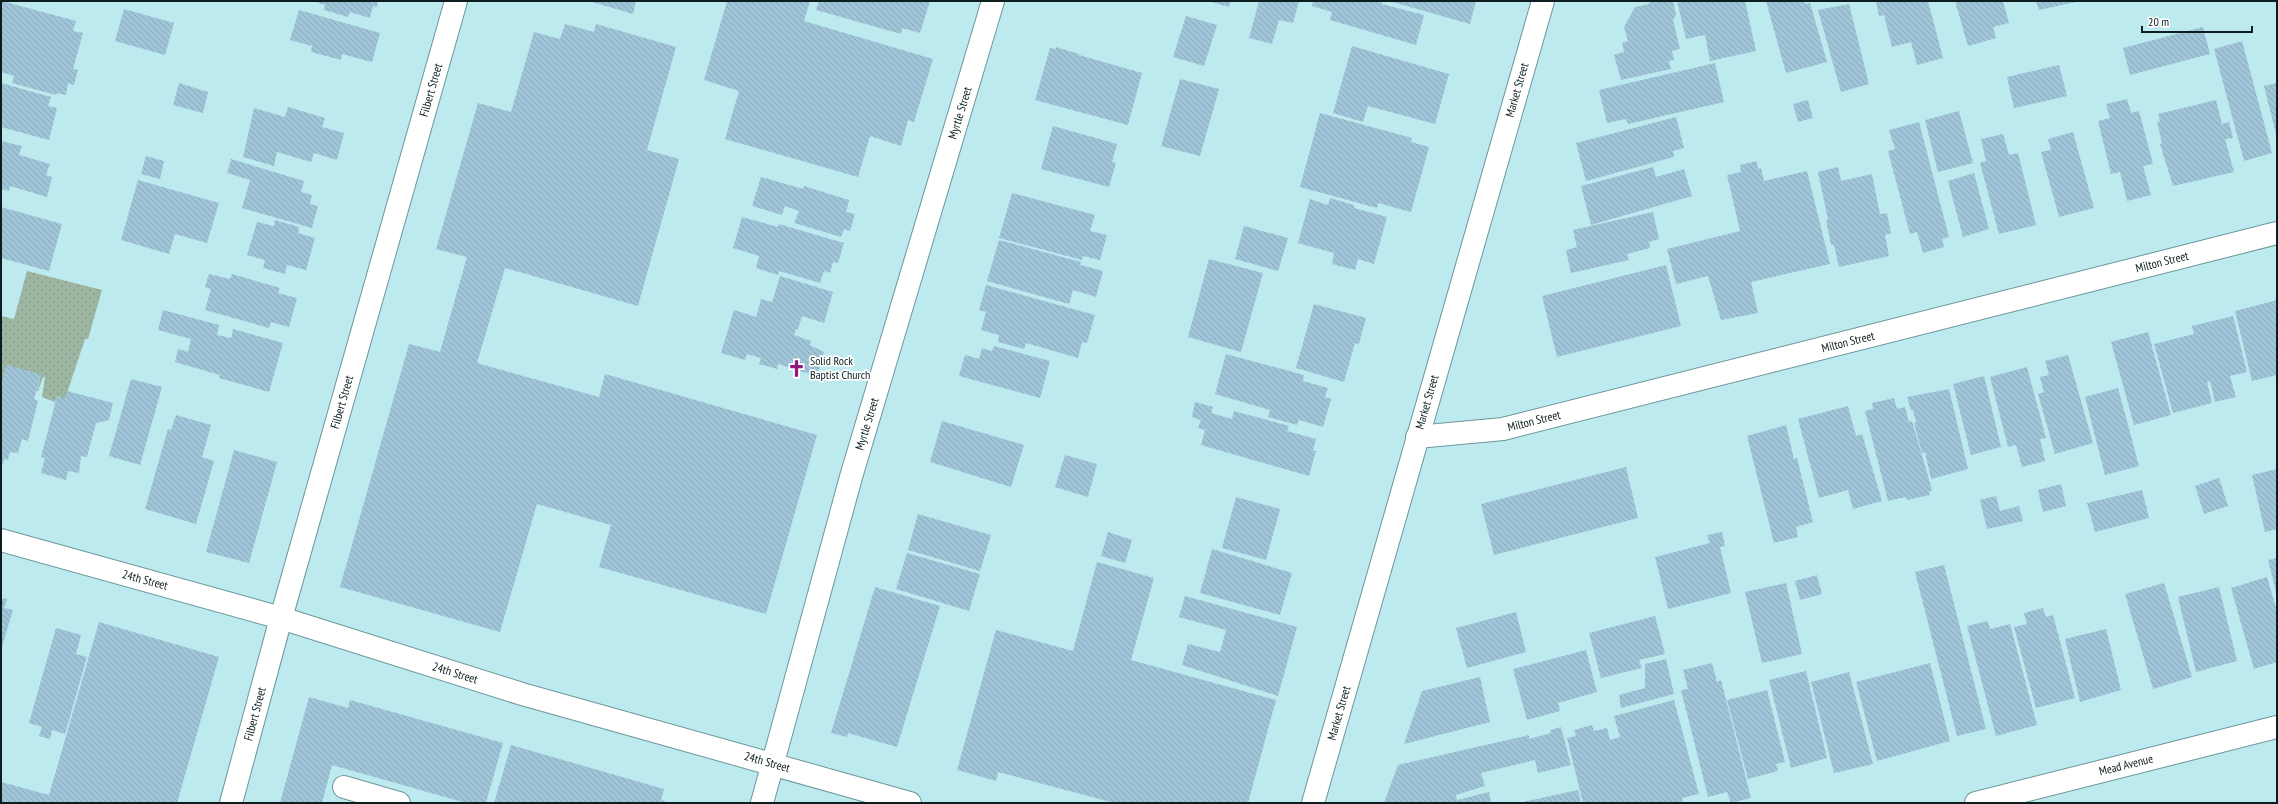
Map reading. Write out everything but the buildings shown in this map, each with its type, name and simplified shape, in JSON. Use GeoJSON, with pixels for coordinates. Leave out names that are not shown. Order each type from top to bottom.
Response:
{"type":"FeatureCollection","features":[{"type":"Feature","properties":{"kind":"street","name":"Filbert Street"},"geometry":{"type":"LineString","coordinates":[[231,803],[281,618],[456,1]]}},
{"type":"Feature","properties":{"kind":"street","name":"Myrtle Street"},"geometry":{"type":"LineString","coordinates":[[762,803],[858,456],[993,1]]}},
{"type":"Feature","properties":{"kind":"street","name":"Market Street"},"geometry":{"type":"LineString","coordinates":[[1313,803],[1543,1]]}},
{"type":"Feature","properties":{"kind":"street","name":"Milton Street"},"geometry":{"type":"LineString","coordinates":[[1417,437],[1503,429],[2277,233]]}},
{"type":"Feature","properties":{"kind":"street","name":"24th Street"},"geometry":{"type":"LineString","coordinates":[[1,540],[281,618],[522,694],[910,803]]}},
{"type":"Feature","properties":{"kind":"street","name":"Mead Avenue"},"geometry":{"type":"LineString","coordinates":[[1976,803],[2277,727]]}},
{"type":"Feature","properties":{"kind":"street"},"geometry":{"type":"LineString","coordinates":[[344,787],[370,799],[399,803]]}},
{"type":"Feature","properties":{"kind":"green space"},"geometry":{"type":"Polygon","coordinates":[[[27,271],[102,290],[88,339],[85,339],[65,399],[57,396],[55,402],[42,397],[45,377],[43,377],[37,391],[41,375],[7,365],[1,386],[1,316],[14,319],[27,271]]]}},
{"type":"Feature","properties":{"kind":"place","name":"Solid Rock Baptist Church"},"geometry":{"type":"Point","coordinates":[797,368]}}]}
